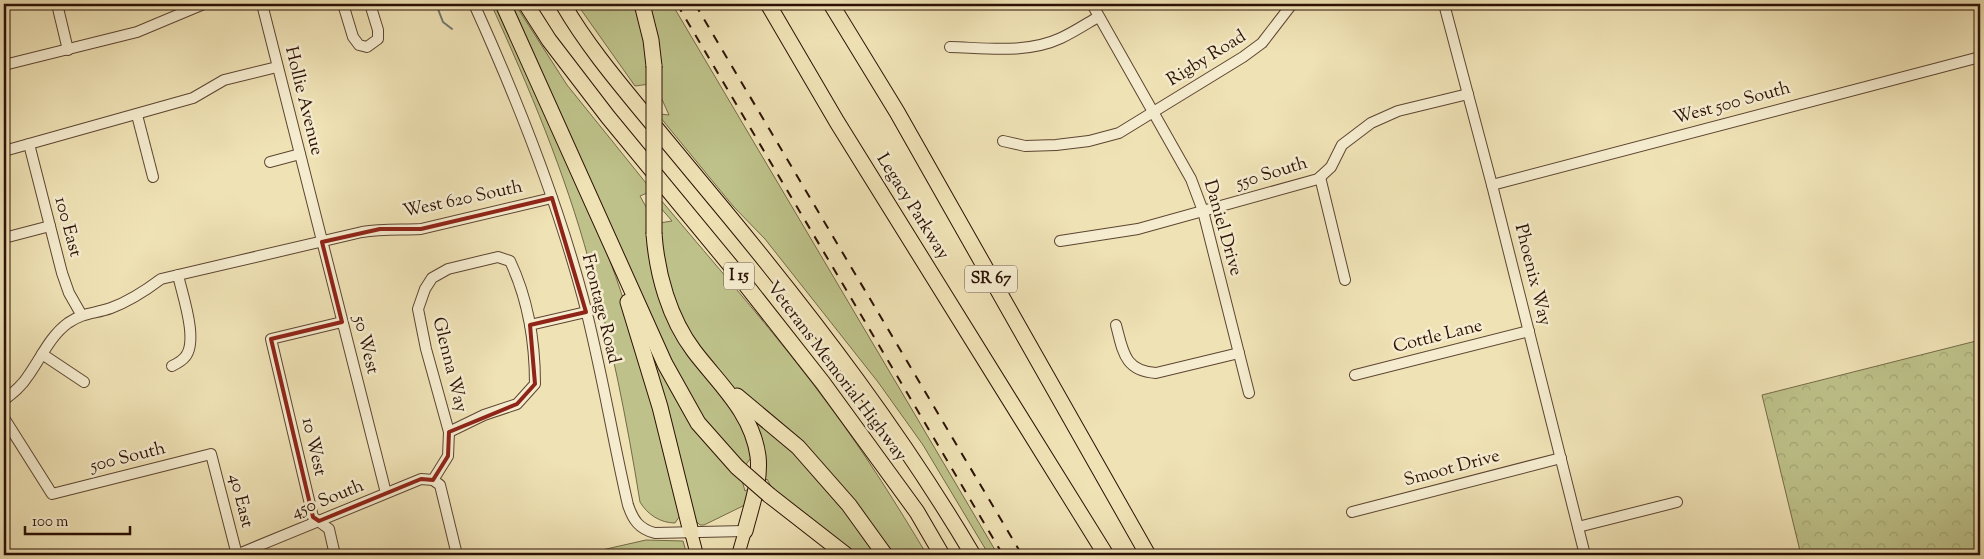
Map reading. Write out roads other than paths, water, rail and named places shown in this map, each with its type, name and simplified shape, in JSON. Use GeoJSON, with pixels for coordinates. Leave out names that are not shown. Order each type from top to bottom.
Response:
{"type":"FeatureCollection","features":[{"type":"Feature","properties":{"kind":"highway"},"geometry":{"type":"LineString","coordinates":[[502,4],[665,364],[698,423],[737,467],[769,495],[846,555]]}},
{"type":"Feature","properties":{"kind":"highway","name":"Veterans Memorial Highway"},"geometry":{"type":"LineString","coordinates":[[526,4],[549,40],[590,94],[735,271],[822,383],[917,512],[942,555]]}},
{"type":"Feature","properties":{"kind":"highway","name":"Veterans Memorial Highway"},"geometry":{"type":"LineString","coordinates":[[563,4],[608,70],[730,217],[829,343],[885,420],[954,523],[973,555]]}},
{"type":"Feature","properties":{"kind":"highway"},"geometry":{"type":"LineString","coordinates":[[642,4],[651,40],[654,66],[654,234],[658,268],[674,317],[692,349],[737,404],[754,438],[758,457],[756,485],[745,531]]}},
{"type":"Feature","properties":{"kind":"highway","name":"Legacy Parkway"},"geometry":{"type":"LineString","coordinates":[[768,4],[837,122],[1106,555]]}},
{"type":"Feature","properties":{"kind":"highway","name":"Legacy Parkway"},"geometry":{"type":"LineString","coordinates":[[832,4],[897,112],[1148,555]]}},
{"type":"Feature","properties":{"kind":"highway"},"geometry":{"type":"LineString","coordinates":[[610,241],[660,407],[691,532]]}},
{"type":"Feature","properties":{"kind":"highway"},"geometry":{"type":"LineString","coordinates":[[721,383],[798,447],[849,505],[885,555]]}},
{"type":"Feature","properties":{"kind":"main road"},"geometry":{"type":"LineString","coordinates":[[738,555],[745,531]]}},
{"type":"Feature","properties":{"kind":"main road"},"geometry":{"type":"LineString","coordinates":[[691,532],[697,555]]}},
{"type":"Feature","properties":{"kind":"street"},"geometry":{"type":"LineString","coordinates":[[57,4],[68,50]]}},
{"type":"Feature","properties":{"kind":"street"},"geometry":{"type":"LineString","coordinates":[[4,66],[137,32],[180,8],[204,4]]}},
{"type":"Feature","properties":{"kind":"street","name":"Hollie Avenue"},"geometry":{"type":"LineString","coordinates":[[262,4],[313,206]]}},
{"type":"Feature","properties":{"kind":"street"},"geometry":{"type":"LineString","coordinates":[[344,4],[353,38],[359,45],[367,47],[378,39],[378,30],[370,4]]}},
{"type":"Feature","properties":{"kind":"street","name":"Frontage Road"},"geometry":{"type":"LineString","coordinates":[[474,4],[502,66],[552,198],[586,312],[630,512],[637,523],[649,531],[658,533],[745,531]]}},
{"type":"Feature","properties":{"kind":"street","name":"Daniel Drive"},"geometry":{"type":"LineString","coordinates":[[1092,4],[1191,179],[1203,211],[1249,393]]}},
{"type":"Feature","properties":{"kind":"street","name":"Rigby Road"},"geometry":{"type":"LineString","coordinates":[[1003,141],[1025,146],[1056,145],[1089,141],[1119,133],[1243,58],[1262,43],[1292,4]]}},
{"type":"Feature","properties":{"kind":"street","name":"Phoenix Way"},"geometry":{"type":"LineString","coordinates":[[1444,4],[1492,185],[1585,555]]}},
{"type":"Feature","properties":{"kind":"street"},"geometry":{"type":"LineString","coordinates":[[950,47],[1003,49],[1035,46],[1060,39],[1098,17]]}},
{"type":"Feature","properties":{"kind":"street","name":"West 500 South"},"geometry":{"type":"LineString","coordinates":[[1492,185],[1980,57]]}},
{"type":"Feature","properties":{"kind":"street"},"geometry":{"type":"LineString","coordinates":[[4,151],[193,98],[224,80],[277,67]]}},
{"type":"Feature","properties":{"kind":"street","name":"550 South"},"geometry":{"type":"LineString","coordinates":[[1060,240],[1138,229],[1284,189],[1320,177],[1331,167],[1342,145],[1371,122],[1398,112],[1468,94]]}},
{"type":"Feature","properties":{"kind":"street"},"geometry":{"type":"LineString","coordinates":[[137,115],[153,177]]}},
{"type":"Feature","properties":{"kind":"street","name":"100 East"},"geometry":{"type":"LineString","coordinates":[[29,144],[62,273],[81,314]]}},
{"type":"Feature","properties":{"kind":"street"},"geometry":{"type":"LineString","coordinates":[[270,162],[300,154]]}},
{"type":"Feature","properties":{"kind":"street"},"geometry":{"type":"LineString","coordinates":[[1320,177],[1345,280]]}},
{"type":"Feature","properties":{"kind":"street","name":"West 620 South"},"geometry":{"type":"LineString","coordinates":[[81,314],[110,308],[135,298],[161,279],[380,229],[420,229],[552,198]]}},
{"type":"Feature","properties":{"kind":"street","name":"50 West"},"geometry":{"type":"LineString","coordinates":[[313,206],[386,494]]}},
{"type":"Feature","properties":{"kind":"street"},"geometry":{"type":"LineString","coordinates":[[4,238],[50,226]]}},
{"type":"Feature","properties":{"kind":"street","name":"Glenna Way"},"geometry":{"type":"LineString","coordinates":[[433,480],[448,456],[449,432],[426,349],[418,309],[425,289],[432,278],[448,269],[498,257],[510,261],[530,325]]}},
{"type":"Feature","properties":{"kind":"street"},"geometry":{"type":"LineString","coordinates":[[172,366],[186,357],[190,343],[190,327],[178,275]]}},
{"type":"Feature","properties":{"kind":"street"},"geometry":{"type":"LineString","coordinates":[[449,432],[484,415],[517,404],[535,384],[535,358],[530,325],[586,312]]}},
{"type":"Feature","properties":{"kind":"street"},"geometry":{"type":"LineString","coordinates":[[4,400],[16,391],[28,376],[53,338],[66,324],[81,314]]}},
{"type":"Feature","properties":{"kind":"street","name":"10 West"},"geometry":{"type":"LineString","coordinates":[[335,555],[329,529],[313,517],[271,339],[342,322]]}},
{"type":"Feature","properties":{"kind":"street"},"geometry":{"type":"LineString","coordinates":[[1116,325],[1126,359],[1134,368],[1143,372],[1156,373],[1239,353]]}},
{"type":"Feature","properties":{"kind":"street","name":"Cottle Lane"},"geometry":{"type":"LineString","coordinates":[[1355,375],[1529,331]]}},
{"type":"Feature","properties":{"kind":"street"},"geometry":{"type":"LineString","coordinates":[[42,354],[84,382]]}},
{"type":"Feature","properties":{"kind":"street","name":"500 South"},"geometry":{"type":"LineString","coordinates":[[4,418],[52,494],[211,454]]}},
{"type":"Feature","properties":{"kind":"street","name":"40 East"},"geometry":{"type":"LineString","coordinates":[[211,454],[236,555]]}},
{"type":"Feature","properties":{"kind":"street","name":"Smoot Drive"},"geometry":{"type":"LineString","coordinates":[[1352,512],[1561,458]]}},
{"type":"Feature","properties":{"kind":"street","name":"450 South"},"geometry":{"type":"LineString","coordinates":[[236,555],[421,479],[433,480]]}},
{"type":"Feature","properties":{"kind":"street"},"geometry":{"type":"LineString","coordinates":[[433,480],[440,485],[457,555]]}},
{"type":"Feature","properties":{"kind":"street"},"geometry":{"type":"LineString","coordinates":[[1578,527],[1677,502]]}},
{"type":"Feature","properties":{"kind":"waterway"},"geometry":{"type":"LineString","coordinates":[[436,4],[443,22],[452,29]]}},
{"type":"Feature","properties":{"kind":"railway"},"geometry":{"type":"LineString","coordinates":[[677,4],[1003,555]]}},
{"type":"Feature","properties":{"kind":"railway"},"geometry":{"type":"LineString","coordinates":[[695,4],[1022,555]]}}]}
